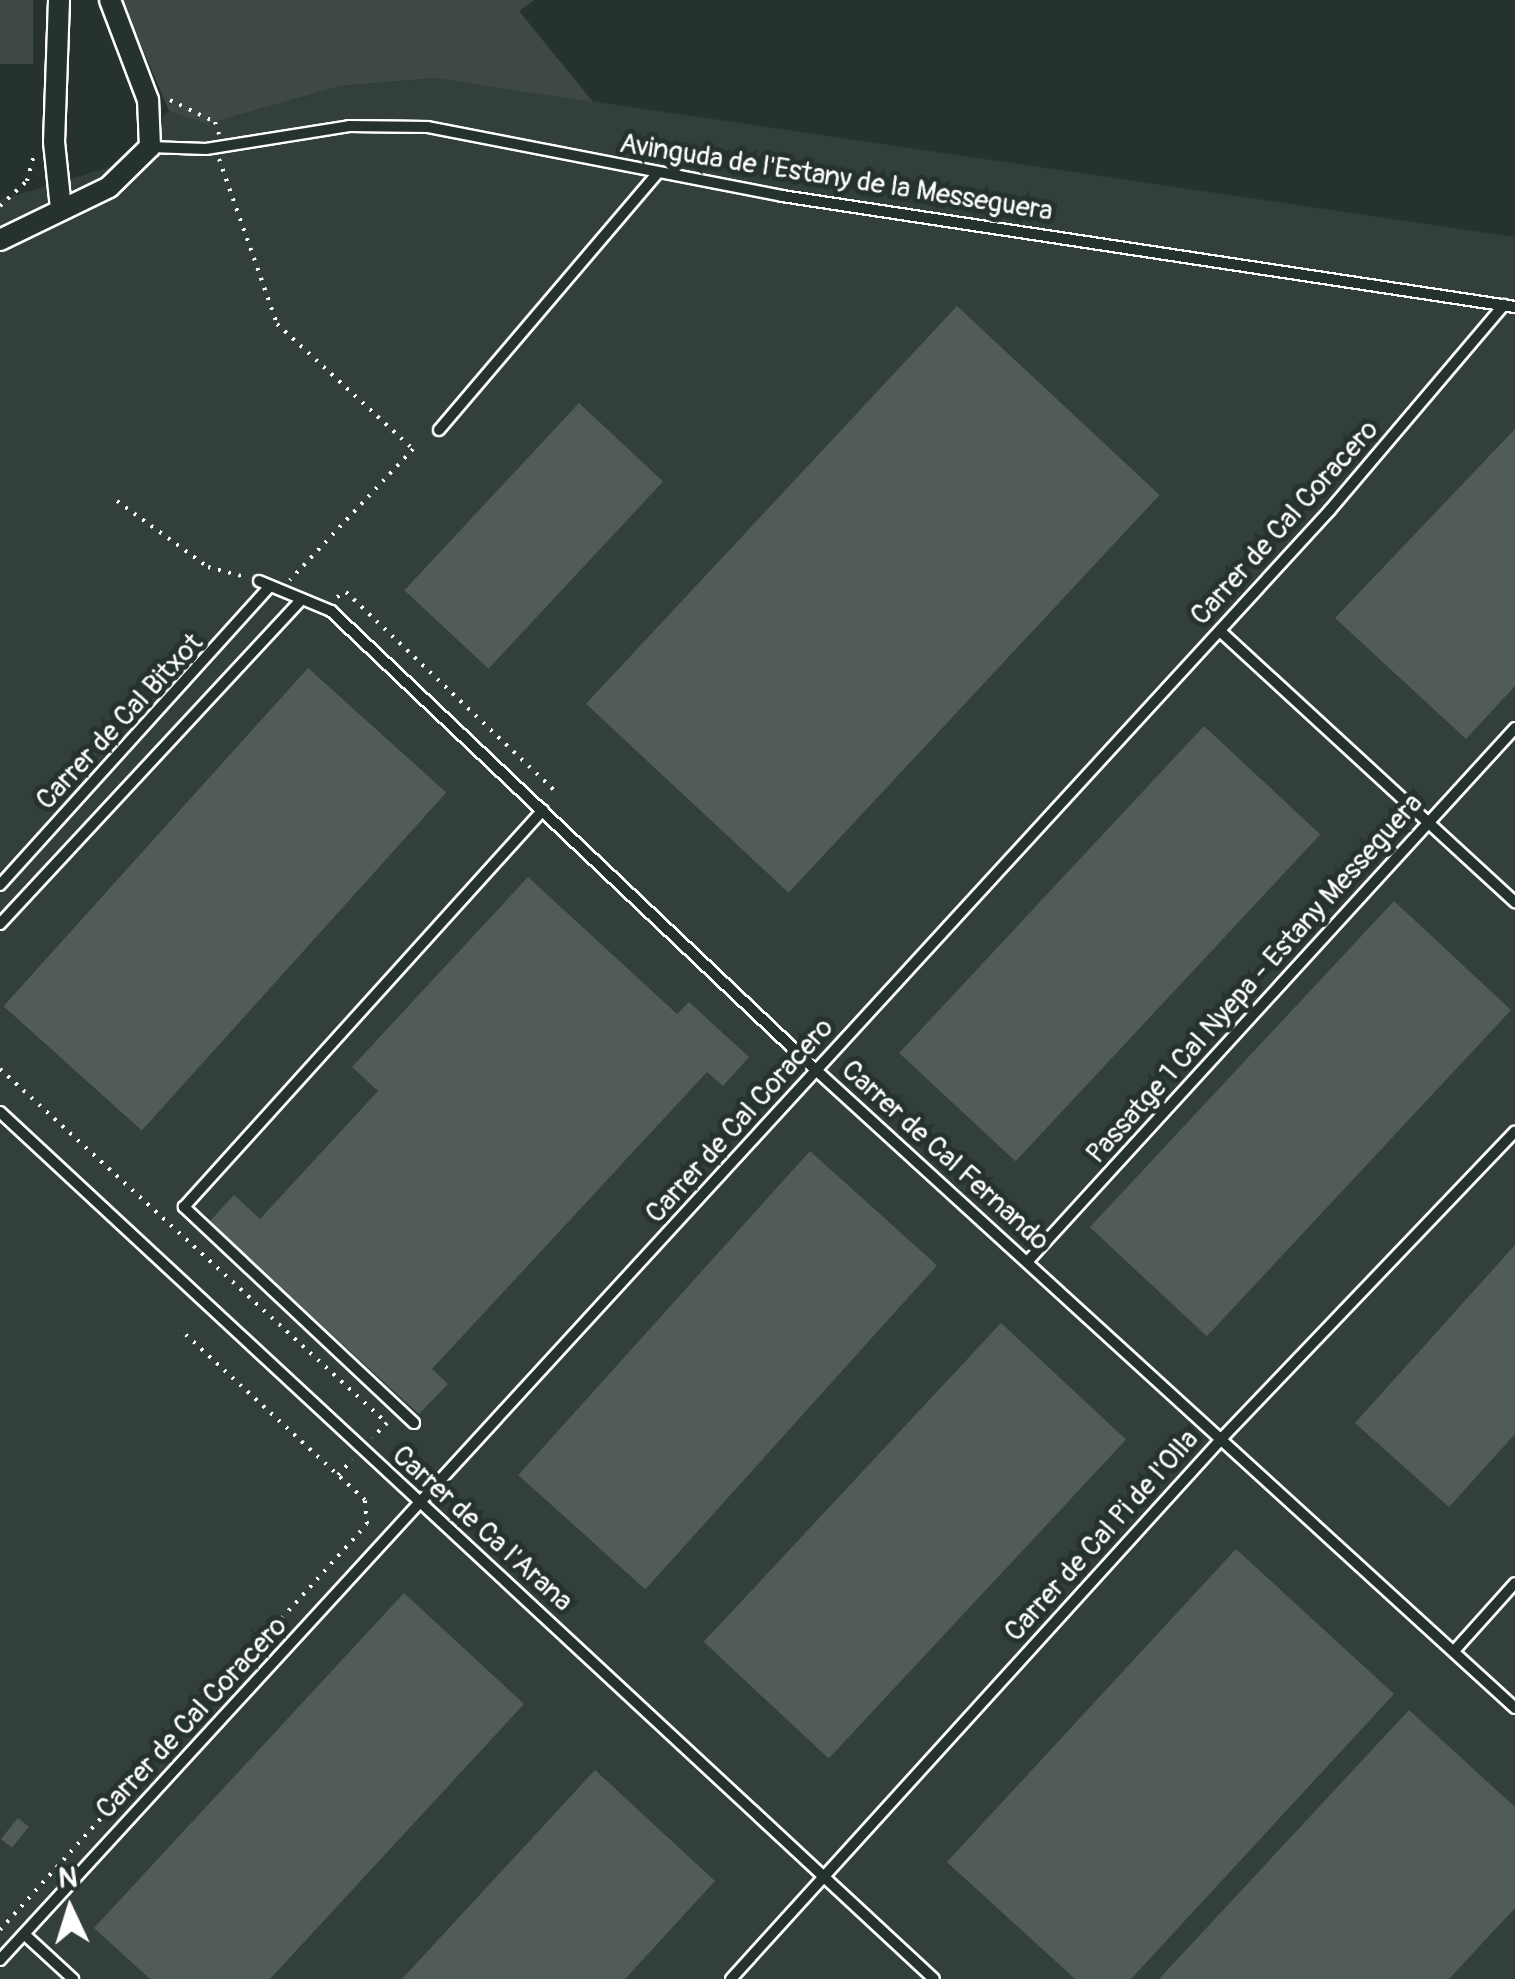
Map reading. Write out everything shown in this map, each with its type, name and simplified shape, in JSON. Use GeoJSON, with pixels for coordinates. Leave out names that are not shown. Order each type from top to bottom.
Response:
{"type":"FeatureCollection","features":[{"type":"Feature","properties":{"kind":"street"},"geometry":{"type":"LineString","coordinates":[[59,0],[54,142],[61,209]]}},
{"type":"Feature","properties":{"kind":"street"},"geometry":{"type":"LineString","coordinates":[[0,240],[109,186],[150,147],[148,100],[110,0]]}},
{"type":"Feature","properties":{"kind":"lane","name":"Avinguda de l'Estany de la Messeguera"},"geometry":{"type":"LineString","coordinates":[[150,147],[218,147],[349,126],[428,128],[656,175],[1510,306]]}},
{"type":"Feature","properties":{"kind":"lane"},"geometry":{"type":"LineString","coordinates":[[440,430],[656,175]]}},
{"type":"Feature","properties":{"kind":"lane","name":"Carrer de Cal Coracero"},"geometry":{"type":"LineString","coordinates":[[0,1960],[1220,631],[1510,306]]}},
{"type":"Feature","properties":{"kind":"lane","name":"Carrer de Cal Fernando"},"geometry":{"type":"LineString","coordinates":[[269,587],[331,611],[817,1072],[1224,1436],[1515,1708]]}},
{"type":"Feature","properties":{"kind":"lane","name":"Carrer de Cal Bitxot"},"geometry":{"type":"LineString","coordinates":[[0,886],[269,587]]}},
{"type":"Feature","properties":{"kind":"lane"},"geometry":{"type":"LineString","coordinates":[[0,924],[301,600]]}},
{"type":"Feature","properties":{"kind":"lane"},"geometry":{"type":"LineString","coordinates":[[1220,631],[1515,902]]}},
{"type":"Feature","properties":{"kind":"lane","name":"Passatge 1 Cal Nyepa - Estany Messeguera"},"geometry":{"type":"LineString","coordinates":[[1028,1261],[1515,728]]}},
{"type":"Feature","properties":{"kind":"lane"},"geometry":{"type":"LineString","coordinates":[[414,1423],[184,1206],[543,810]]}},
{"type":"Feature","properties":{"kind":"lane","name":"Carrer de Ca l'Arana"},"geometry":{"type":"LineString","coordinates":[[0,1112],[934,1979]]}},
{"type":"Feature","properties":{"kind":"lane","name":"Carrer de Cal Pi de l'Olla"},"geometry":{"type":"LineString","coordinates":[[732,1979],[1224,1436],[1515,1132]]}},
{"type":"Feature","properties":{"kind":"lane"},"geometry":{"type":"LineString","coordinates":[[1454,1652],[1515,1583]]}},
{"type":"Feature","properties":{"kind":"lane"},"geometry":{"type":"LineString","coordinates":[[24,1934],[73,1979]]}},
{"type":"Feature","properties":{"kind":"path"},"geometry":{"type":"LineString","coordinates":[[118,501],[208,567],[269,587],[414,449],[277,324],[218,147],[215,122],[176,108],[167,96]]}},
{"type":"Feature","properties":{"kind":"path"},"geometry":{"type":"LineString","coordinates":[[0,206],[27,181],[34,135]]}},
{"type":"Feature","properties":{"kind":"path"},"geometry":{"type":"LineString","coordinates":[[331,600],[346,592],[556,792]]}},
{"type":"Feature","properties":{"kind":"path"},"geometry":{"type":"LineString","coordinates":[[0,1069],[386,1423],[338,1475],[180,1328]]}},
{"type":"Feature","properties":{"kind":"path","name":"Carrer de Cal Coracero"},"geometry":{"type":"LineString","coordinates":[[0,1930],[348,1552],[370,1511],[338,1475]]}},
{"type":"Feature","properties":{"kind":"shaded area"},"geometry":{"type":"Polygon","coordinates":[[[0,0],[33,0],[33,64],[0,64],[0,0]]]}},
{"type":"Feature","properties":{"kind":"shaded area"},"geometry":{"type":"Polygon","coordinates":[[[122,0],[534,0],[519,11],[593,102],[434,78],[340,86],[207,124],[169,111],[122,0]]]}},
{"type":"Feature","properties":{"kind":"shaded area"},"geometry":{"type":"Polygon","coordinates":[[[434,78],[1515,237],[1515,1979],[0,1979],[0,200],[110,167],[169,111],[207,124],[340,86],[434,78]]]}},
{"type":"Feature","properties":{"kind":"building"},"geometry":{"type":"Polygon","coordinates":[[[957,306],[1160,495],[789,893],[586,704],[957,306]]]}},
{"type":"Feature","properties":{"kind":"building"},"geometry":{"type":"Polygon","coordinates":[[[579,403],[663,481],[489,669],[404,590],[579,403]]]}},
{"type":"Feature","properties":{"kind":"building"},"geometry":{"type":"Polygon","coordinates":[[[1515,429],[1515,686],[1466,739],[1335,618],[1515,429]]]}},
{"type":"Feature","properties":{"kind":"building"},"geometry":{"type":"Polygon","coordinates":[[[308,668],[446,792],[142,1131],[4,1006],[308,668]]]}},
{"type":"Feature","properties":{"kind":"building"},"geometry":{"type":"Polygon","coordinates":[[[1204,726],[1320,834],[1015,1161],[899,1053],[1204,726]]]}},
{"type":"Feature","properties":{"kind":"building"},"geometry":{"type":"Polygon","coordinates":[[[528,877],[677,1014],[689,1002],[749,1057],[723,1086],[707,1072],[432,1369],[448,1384],[419,1414],[209,1222],[234,1195],[260,1219],[378,1091],[352,1067],[528,877]]]}},
{"type":"Feature","properties":{"kind":"building"},"geometry":{"type":"Polygon","coordinates":[[[1394,901],[1511,1010],[1207,1336],[1090,1227],[1394,901]]]}},
{"type":"Feature","properties":{"kind":"building"},"geometry":{"type":"Polygon","coordinates":[[[810,1151],[937,1265],[645,1589],[518,1475],[810,1151]]]}},
{"type":"Feature","properties":{"kind":"building"},"geometry":{"type":"Polygon","coordinates":[[[1515,1245],[1515,1434],[1449,1507],[1355,1423],[1515,1245]]]}},
{"type":"Feature","properties":{"kind":"building"},"geometry":{"type":"Polygon","coordinates":[[[1001,1323],[1126,1440],[829,1758],[704,1642],[1001,1323]]]}},
{"type":"Feature","properties":{"kind":"building"},"geometry":{"type":"Polygon","coordinates":[[[1236,1549],[1394,1694],[1131,1979],[1075,1979],[947,1862],[1236,1549]]]}},
{"type":"Feature","properties":{"kind":"building"},"geometry":{"type":"Polygon","coordinates":[[[404,1593],[524,1704],[270,1979],[150,1979],[94,1928],[404,1593]]]}},
{"type":"Feature","properties":{"kind":"building"},"geometry":{"type":"Polygon","coordinates":[[[1409,1710],[1515,1807],[1515,1908],[1449,1979],[1159,1979],[1409,1710]]]}},
{"type":"Feature","properties":{"kind":"building"},"geometry":{"type":"Polygon","coordinates":[[[595,1770],[715,1881],[625,1979],[402,1979],[595,1770]]]}},
{"type":"Feature","properties":{"kind":"building"},"geometry":{"type":"Polygon","coordinates":[[[18,1818],[29,1827],[12,1848],[1,1839],[18,1818]]]}}]}
